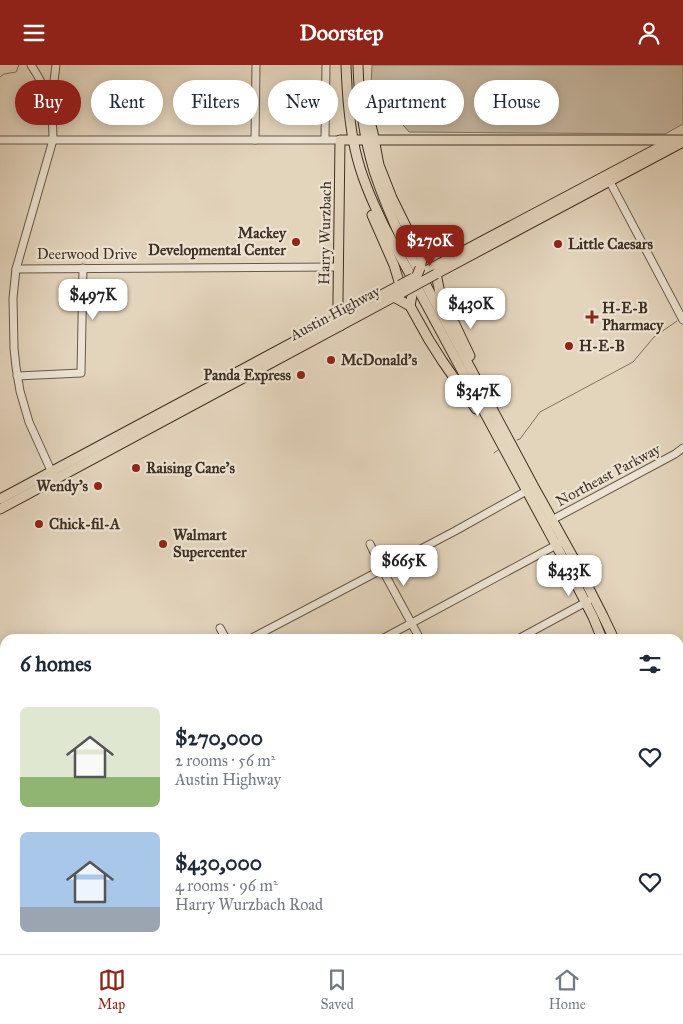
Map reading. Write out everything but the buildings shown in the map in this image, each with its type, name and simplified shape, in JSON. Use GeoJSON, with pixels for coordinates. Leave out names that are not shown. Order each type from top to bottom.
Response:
{"type":"FeatureCollection","features":[{"type":"Feature","properties":{"kind":"main road"},"geometry":{"type":"LineString","coordinates":[[346,65],[353,139],[363,179],[372,201],[468,390],[530,489],[594,598],[612,634]]}},
{"type":"Feature","properties":{"kind":"main road"},"geometry":{"type":"LineString","coordinates":[[358,65],[360,92],[378,181],[403,242],[499,421],[530,489]]}},
{"type":"Feature","properties":{"kind":"main road","name":"Austin Highway"},"geometry":{"type":"LineString","coordinates":[[477,247],[683,136]]}},
{"type":"Feature","properties":{"kind":"main road"},"geometry":{"type":"LineString","coordinates":[[340,139],[683,141]]}},
{"type":"Feature","properties":{"kind":"main road","name":"Harry Wurzbach"},"geometry":{"type":"LineString","coordinates":[[339,322],[340,139]]}},
{"type":"Feature","properties":{"kind":"main road"},"geometry":{"type":"LineString","coordinates":[[370,139],[388,188],[422,259],[439,264]]}},
{"type":"Feature","properties":{"kind":"main road","name":"Austin Highway"},"geometry":{"type":"LineString","coordinates":[[382,299],[394,297],[439,264],[610,182],[683,141]]}},
{"type":"Feature","properties":{"kind":"main road"},"geometry":{"type":"LineString","coordinates":[[363,179],[364,194],[394,265],[414,281],[428,285],[440,293]]}},
{"type":"Feature","properties":{"kind":"main road","name":"Austin Highway"},"geometry":{"type":"LineString","coordinates":[[0,499],[53,475],[414,281],[436,274],[455,264],[458,260],[480,248],[477,247]]}},
{"type":"Feature","properties":{"kind":"main road"},"geometry":{"type":"LineString","coordinates":[[410,306],[414,281],[422,259]]}},
{"type":"Feature","properties":{"kind":"main road"},"geometry":{"type":"LineString","coordinates":[[394,265],[414,281]]}},
{"type":"Feature","properties":{"kind":"main road"},"geometry":{"type":"LineString","coordinates":[[436,274],[440,293],[481,377],[486,398]]}},
{"type":"Feature","properties":{"kind":"main road"},"geometry":{"type":"LineString","coordinates":[[394,297],[410,306],[443,363],[468,390],[481,399],[493,421],[499,421]]}},
{"type":"Feature","properties":{"kind":"main road","name":"Austin Highway"},"geometry":{"type":"LineString","coordinates":[[0,509],[53,475]]}},
{"type":"Feature","properties":{"kind":"main road"},"geometry":{"type":"LineString","coordinates":[[560,543],[600,634]]}},
{"type":"Feature","properties":{"kind":"street"},"geometry":{"type":"LineString","coordinates":[[31,65],[40,80]]}},
{"type":"Feature","properties":{"kind":"street"},"geometry":{"type":"LineString","coordinates":[[54,80],[56,65]]}},
{"type":"Feature","properties":{"kind":"street"},"geometry":{"type":"LineString","coordinates":[[255,139],[256,65]]}},
{"type":"Feature","properties":{"kind":"street"},"geometry":{"type":"LineString","coordinates":[[324,139],[326,65]]}},
{"type":"Feature","properties":{"kind":"street"},"geometry":{"type":"LineString","coordinates":[[53,125],[53,140],[16,269],[13,298],[14,348],[17,376],[29,422],[53,475]]}},
{"type":"Feature","properties":{"kind":"street"},"geometry":{"type":"LineString","coordinates":[[0,140],[340,139]]}},
{"type":"Feature","properties":{"kind":"street"},"geometry":{"type":"LineString","coordinates":[[610,182],[683,320]]}},
{"type":"Feature","properties":{"kind":"street","name":"Deerwood Drive"},"geometry":{"type":"LineString","coordinates":[[16,269],[339,267]]}},
{"type":"Feature","properties":{"kind":"street"},"geometry":{"type":"LineString","coordinates":[[17,376],[81,373],[83,269]]}},
{"type":"Feature","properties":{"kind":"street","name":"Northeast Parkway"},"geometry":{"type":"LineString","coordinates":[[548,522],[674,454],[683,447]]}},
{"type":"Feature","properties":{"kind":"street"},"geometry":{"type":"LineString","coordinates":[[259,634],[455,531],[530,489]]}},
{"type":"Feature","properties":{"kind":"street"},"geometry":{"type":"LineString","coordinates":[[391,634],[560,543]]}},
{"type":"Feature","properties":{"kind":"street"},"geometry":{"type":"LineString","coordinates":[[370,544],[418,634]]}},
{"type":"Feature","properties":{"kind":"street"},"geometry":{"type":"LineString","coordinates":[[527,634],[594,598]]}},
{"type":"Feature","properties":{"kind":"street"},"geometry":{"type":"LineString","coordinates":[[220,628],[223,634]]}},
{"type":"Feature","properties":{"kind":"shaded area"},"geometry":{"type":"Polygon","coordinates":[[[372,65],[683,65],[683,124],[665,134],[409,132],[403,125],[464,125],[464,80],[371,80],[372,65]]]}},
{"type":"Feature","properties":{"kind":"waterway"},"geometry":{"type":"LineString","coordinates":[[0,77],[4,74],[16,72],[19,65]]}},
{"type":"Feature","properties":{"kind":"waterway"},"geometry":{"type":"LineString","coordinates":[[517,440],[520,439],[540,412],[633,362],[654,337],[677,321]]}},
{"type":"Feature","properties":{"kind":"waterway"},"geometry":{"type":"LineString","coordinates":[[494,453],[498,450]]}},
{"type":"Feature","properties":{"kind":"place","name":"Mackey Developmental Center"},"geometry":{"type":"Point","coordinates":[296,242]}},
{"type":"Feature","properties":{"kind":"place","name":"Little Caesars"},"geometry":{"type":"Point","coordinates":[558,244]}},
{"type":"Feature","properties":{"kind":"place","name":"H-E-B Pharmacy"},"geometry":{"type":"Point","coordinates":[592,317]}},
{"type":"Feature","properties":{"kind":"place","name":"H-E-B"},"geometry":{"type":"Point","coordinates":[569,346]}},
{"type":"Feature","properties":{"kind":"place","name":"McDonald's"},"geometry":{"type":"Point","coordinates":[331,360]}},
{"type":"Feature","properties":{"kind":"place","name":"Panda Express"},"geometry":{"type":"Point","coordinates":[301,375]}},
{"type":"Feature","properties":{"kind":"place","name":"Raising Cane's"},"geometry":{"type":"Point","coordinates":[136,468]}},
{"type":"Feature","properties":{"kind":"place","name":"Wendy's"},"geometry":{"type":"Point","coordinates":[98,486]}},
{"type":"Feature","properties":{"kind":"place","name":"Chick-fil-A"},"geometry":{"type":"Point","coordinates":[39,524]}},
{"type":"Feature","properties":{"kind":"place","name":"Walmart Supercenter"},"geometry":{"type":"Point","coordinates":[163,544]}}]}
